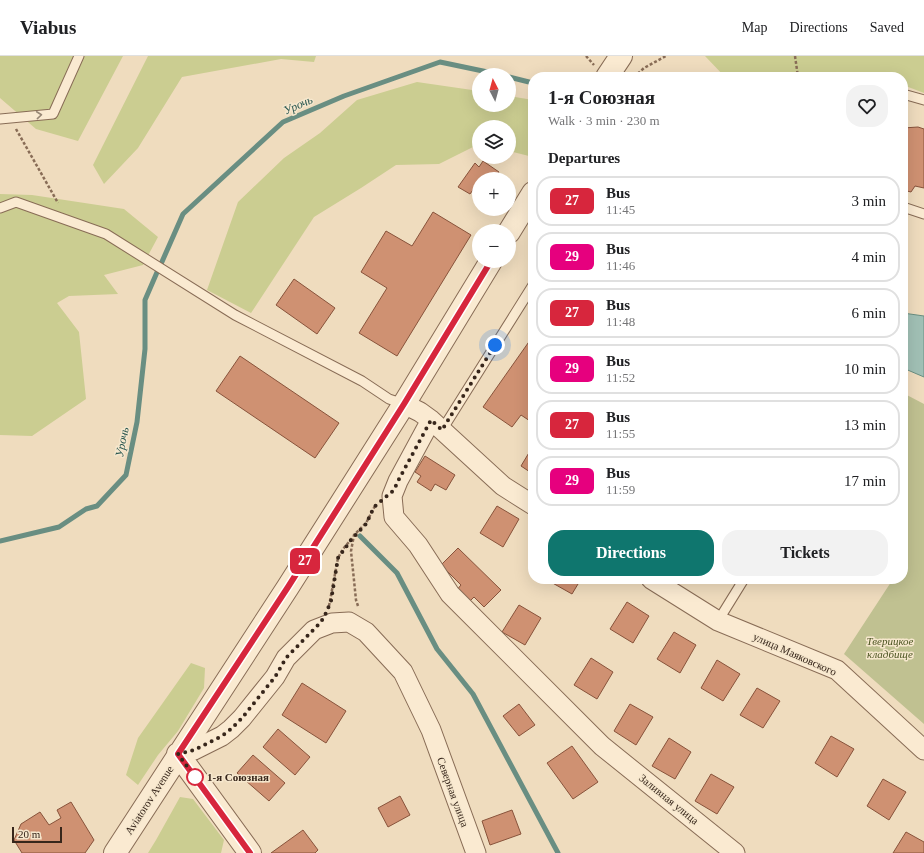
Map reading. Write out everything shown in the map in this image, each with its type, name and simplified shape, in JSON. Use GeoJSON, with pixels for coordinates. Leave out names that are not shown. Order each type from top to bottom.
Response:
{"type":"FeatureCollection","features":[{"type":"Feature","properties":{"kind":"street"},"geometry":{"type":"LineString","coordinates":[[610,72],[621,56]]}},
{"type":"Feature","properties":{"kind":"street"},"geometry":{"type":"LineString","coordinates":[[514,224],[528,201]]}},
{"type":"Feature","properties":{"kind":"street","name":"Aviatorov Avenue"},"geometry":{"type":"LineString","coordinates":[[115,853],[288,587],[404,404],[487,268]]}},
{"type":"Feature","properties":{"kind":"street"},"geometry":{"type":"LineString","coordinates":[[404,404],[420,412],[437,425],[503,486],[528,502]]}},
{"type":"Feature","properties":{"kind":"street"},"geometry":{"type":"LineString","coordinates":[[394,490],[398,481],[437,425]]}},
{"type":"Feature","properties":{"kind":"street","name":"Заливная улица"},"geometry":{"type":"LineString","coordinates":[[394,490],[392,496],[394,517],[418,545],[450,594],[602,746],[735,853]]}},
{"type":"Feature","properties":{"kind":"street","name":"улица Маяковского"},"geometry":{"type":"LineString","coordinates":[[659,584],[718,621],[837,670],[924,750]]}},
{"type":"Feature","properties":{"kind":"street","name":"Северная улица"},"geometry":{"type":"LineString","coordinates":[[314,630],[332,623],[349,622],[366,632],[403,672],[430,730],[476,853]]}},
{"type":"Feature","properties":{"kind":"street"},"geometry":{"type":"LineString","coordinates":[[250,853],[178,754],[194,750],[222,736],[231,729],[242,718],[275,677],[286,658],[314,630]]}},
{"type":"Feature","properties":{"kind":"lane"},"geometry":{"type":"LineString","coordinates":[[0,119],[53,114],[79,56]]}},
{"type":"Feature","properties":{"kind":"lane"},"geometry":{"type":"LineString","coordinates":[[908,95],[924,100]]}},
{"type":"Feature","properties":{"kind":"lane"},"geometry":{"type":"LineString","coordinates":[[0,208],[16,202],[106,234],[235,315],[362,381],[389,399],[404,404]]}},
{"type":"Feature","properties":{"kind":"lane"},"geometry":{"type":"LineString","coordinates":[[908,209],[924,214]]}},
{"type":"Feature","properties":{"kind":"lane"},"geometry":{"type":"LineString","coordinates":[[437,425],[528,292]]}},
{"type":"Feature","properties":{"kind":"lane"},"geometry":{"type":"LineString","coordinates":[[718,621],[741,584]]}},
{"type":"Feature","properties":{"kind":"path"},"geometry":{"type":"LineString","coordinates":[[640,72],[666,56]]}},
{"type":"Feature","properties":{"kind":"path"},"geometry":{"type":"LineString","coordinates":[[795,56],[797,72]]}},
{"type":"Feature","properties":{"kind":"path"},"geometry":{"type":"LineString","coordinates":[[10,118],[68,221]]}},
{"type":"Feature","properties":{"kind":"path"},"geometry":{"type":"LineString","coordinates":[[314,630],[321,622],[331,601],[338,558],[343,549],[354,535],[366,524],[374,507],[394,490]]}},
{"type":"Feature","properties":{"kind":"path"},"geometry":{"type":"LineString","coordinates":[[354,535],[351,551],[356,600],[359,607]]}},
{"type":"Feature","properties":{"kind":"green space"},"geometry":{"type":"Polygon","coordinates":[[[0,56],[123,56],[78,141],[36,129],[0,98],[0,56]]]}},
{"type":"Feature","properties":{"kind":"green space"},"geometry":{"type":"Polygon","coordinates":[[[148,56],[316,56],[314,62],[281,59],[182,77],[138,148],[104,184],[93,165],[148,56]]]}},
{"type":"Feature","properties":{"kind":"green space"},"geometry":{"type":"Polygon","coordinates":[[[705,56],[924,56],[924,93],[908,87],[908,72],[720,72],[705,56]]]}},
{"type":"Feature","properties":{"kind":"green space"},"geometry":{"type":"Polygon","coordinates":[[[417,82],[472,90],[472,112],[516,112],[516,97],[528,99],[528,156],[516,153],[516,120],[472,120],[472,148],[439,164],[396,165],[314,217],[251,313],[207,290],[238,202],[284,158],[320,133],[357,100],[417,82]]]}},
{"type":"Feature","properties":{"kind":"green space"},"geometry":{"type":"Polygon","coordinates":[[[0,194],[32,195],[124,209],[158,237],[143,265],[104,275],[118,294],[69,296],[57,303],[79,332],[86,399],[32,436],[0,435],[0,194]]]}},
{"type":"Feature","properties":{"kind":"green space","name":"Тверицкое кладбище"},"geometry":{"type":"Polygon","coordinates":[[[908,396],[924,404],[924,724],[844,654],[890,584],[908,584],[908,396]]]}},
{"type":"Feature","properties":{"kind":"green space"},"geometry":{"type":"Polygon","coordinates":[[[191,663],[205,668],[204,688],[178,731],[158,755],[138,785],[126,775],[138,738],[191,663]]]}},
{"type":"Feature","properties":{"kind":"green space"},"geometry":{"type":"Polygon","coordinates":[[[180,797],[193,799],[224,840],[221,853],[148,853],[180,797]]]}},
{"type":"Feature","properties":{"kind":"water"},"geometry":{"type":"Polygon","coordinates":[[[908,314],[924,316],[924,377],[908,370],[908,314]]]}},
{"type":"Feature","properties":{"kind":"building"},"geometry":{"type":"Polygon","coordinates":[[[918,127],[924,129],[924,188],[915,186],[911,192],[908,191],[908,128],[918,127]]]}},
{"type":"Feature","properties":{"kind":"building"},"geometry":{"type":"Polygon","coordinates":[[[474,164],[479,167],[481,164],[487,164],[499,172],[472,172],[472,191],[470,194],[458,187],[474,164]]]}},
{"type":"Feature","properties":{"kind":"building"},"geometry":{"type":"Polygon","coordinates":[[[433,212],[471,235],[397,356],[359,333],[387,288],[361,272],[386,231],[412,246],[433,212]]]}},
{"type":"Feature","properties":{"kind":"building"},"geometry":{"type":"Polygon","coordinates":[[[294,279],[335,308],[317,334],[276,305],[294,279]]]}},
{"type":"Feature","properties":{"kind":"building"},"geometry":{"type":"Polygon","coordinates":[[[528,343],[528,420],[521,415],[512,427],[483,407],[528,343]]]}},
{"type":"Feature","properties":{"kind":"building"},"geometry":{"type":"Polygon","coordinates":[[[240,356],[339,423],[315,458],[216,391],[240,356]]]}},
{"type":"Feature","properties":{"kind":"building"},"geometry":{"type":"Polygon","coordinates":[[[528,454],[528,471],[521,466],[528,454]]]}},
{"type":"Feature","properties":{"kind":"building"},"geometry":{"type":"Polygon","coordinates":[[[425,456],[455,475],[446,490],[435,484],[431,491],[417,482],[421,476],[415,472],[425,456]]]}},
{"type":"Feature","properties":{"kind":"building"},"geometry":{"type":"Polygon","coordinates":[[[497,506],[519,519],[503,547],[480,533],[497,506]]]}},
{"type":"Feature","properties":{"kind":"building"},"geometry":{"type":"Polygon","coordinates":[[[458,548],[501,590],[484,607],[474,597],[468,603],[456,591],[461,585],[441,565],[458,548]]]}},
{"type":"Feature","properties":{"kind":"building"},"geometry":{"type":"Polygon","coordinates":[[[554,584],[578,584],[572,594],[554,584]]]}},
{"type":"Feature","properties":{"kind":"building"},"geometry":{"type":"Polygon","coordinates":[[[627,602],[649,616],[633,643],[610,629],[627,602]]]}},
{"type":"Feature","properties":{"kind":"building"},"geometry":{"type":"Polygon","coordinates":[[[519,605],[541,618],[525,645],[502,632],[519,605]]]}},
{"type":"Feature","properties":{"kind":"building"},"geometry":{"type":"Polygon","coordinates":[[[674,632],[696,645],[680,673],[657,659],[674,632]]]}},
{"type":"Feature","properties":{"kind":"building"},"geometry":{"type":"Polygon","coordinates":[[[591,658],[613,672],[597,699],[574,685],[591,658]]]}},
{"type":"Feature","properties":{"kind":"building"},"geometry":{"type":"Polygon","coordinates":[[[717,660],[740,674],[723,701],[701,688],[717,660]]]}},
{"type":"Feature","properties":{"kind":"building"},"geometry":{"type":"Polygon","coordinates":[[[302,683],[346,711],[326,743],[282,715],[302,683]]]}},
{"type":"Feature","properties":{"kind":"building"},"geometry":{"type":"Polygon","coordinates":[[[757,688],[780,701],[763,728],[740,715],[757,688]]]}},
{"type":"Feature","properties":{"kind":"building"},"geometry":{"type":"Polygon","coordinates":[[[519,704],[535,725],[519,736],[503,716],[519,704]]]}},
{"type":"Feature","properties":{"kind":"building"},"geometry":{"type":"Polygon","coordinates":[[[630,704],[653,717],[636,745],[614,731],[630,704]]]}},
{"type":"Feature","properties":{"kind":"building"},"geometry":{"type":"Polygon","coordinates":[[[278,729],[310,757],[295,775],[263,747],[278,729]]]}},
{"type":"Feature","properties":{"kind":"building"},"geometry":{"type":"Polygon","coordinates":[[[831,736],[854,749],[837,777],[815,763],[831,736]]]}},
{"type":"Feature","properties":{"kind":"building"},"geometry":{"type":"Polygon","coordinates":[[[669,738],[691,752],[675,779],[652,766],[669,738]]]}},
{"type":"Feature","properties":{"kind":"building"},"geometry":{"type":"Polygon","coordinates":[[[572,746],[598,782],[573,799],[547,763],[572,746]]]}},
{"type":"Feature","properties":{"kind":"building"},"geometry":{"type":"Polygon","coordinates":[[[253,755],[285,783],[269,801],[237,773],[253,755]]]}},
{"type":"Feature","properties":{"kind":"building"},"geometry":{"type":"Polygon","coordinates":[[[711,774],[734,787],[717,814],[695,801],[711,774]]]}},
{"type":"Feature","properties":{"kind":"building"},"geometry":{"type":"Polygon","coordinates":[[[883,779],[906,792],[889,820],[867,806],[883,779]]]}},
{"type":"Feature","properties":{"kind":"building"},"geometry":{"type":"Polygon","coordinates":[[[400,796],[410,815],[388,827],[378,808],[400,796]]]}},
{"type":"Feature","properties":{"kind":"building"},"geometry":{"type":"Polygon","coordinates":[[[71,802],[94,840],[85,853],[22,853],[14,840],[21,824],[40,812],[49,825],[61,818],[57,810],[71,802]]]}},
{"type":"Feature","properties":{"kind":"building"},"geometry":{"type":"Polygon","coordinates":[[[512,810],[521,834],[490,845],[482,821],[512,810]]]}},
{"type":"Feature","properties":{"kind":"building"},"geometry":{"type":"Polygon","coordinates":[[[303,830],[318,850],[315,853],[271,853],[303,830]]]}},
{"type":"Feature","properties":{"kind":"building"},"geometry":{"type":"Polygon","coordinates":[[[906,832],[924,842],[924,853],[893,853],[906,832]]]}},
{"type":"Feature","properties":{"kind":"waterway","name":"Урочь"},"geometry":{"type":"LineString","coordinates":[[161,264],[183,214],[283,122],[344,96],[440,62],[472,69]]}},
{"type":"Feature","properties":{"kind":"waterway","name":"Урочь"},"geometry":{"type":"LineString","coordinates":[[516,79],[528,82]]}},
{"type":"Feature","properties":{"kind":"waterway","name":"Урочь"},"geometry":{"type":"LineString","coordinates":[[0,541],[59,527],[86,509],[97,506],[126,475],[137,422],[145,349],[145,300],[158,270]]}},
{"type":"Feature","properties":{"kind":"waterway"},"geometry":{"type":"LineString","coordinates":[[360,536],[397,573],[437,649],[473,694],[558,853]]}},
{"type":"Feature","properties":{"kind":"bus line","name":"27"},"geometry":{"type":"LineString","coordinates":[[250,853],[178,754],[288,587],[404,404],[487,268]]}},
{"type":"Feature","properties":{"kind":"place","name":"1-я Союзная"},"geometry":{"type":"Point","coordinates":[195,777]}},
{"type":"Feature","properties":{"kind":"route"},"geometry":{"type":"LineString","coordinates":[[195,777],[178,754],[194,750],[222,736],[231,729],[242,718],[275,677],[286,658],[299,647],[321,622],[331,601],[338,558],[343,549],[354,535],[366,524],[374,507],[394,490],[431,420],[442,430],[495,345]]}}]}
